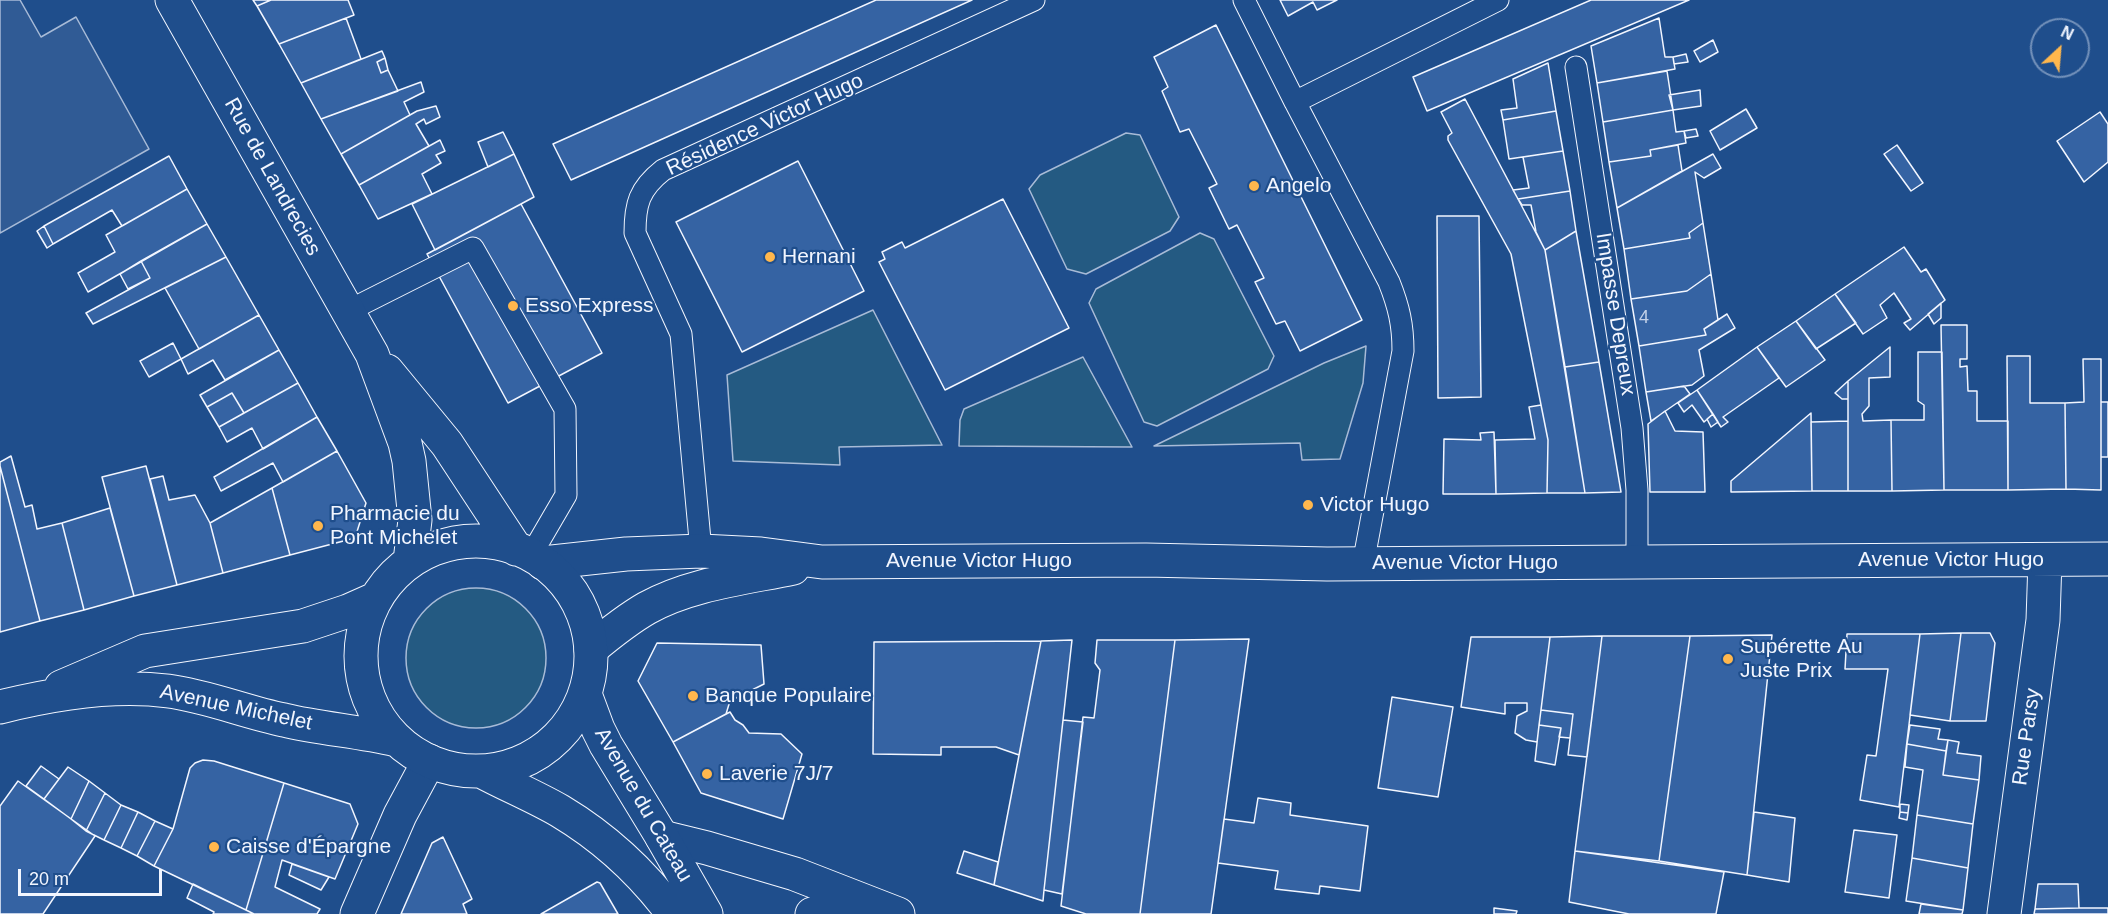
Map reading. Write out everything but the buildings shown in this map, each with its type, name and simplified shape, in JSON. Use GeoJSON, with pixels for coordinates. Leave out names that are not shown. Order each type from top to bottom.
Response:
{"type":"FeatureCollection","features":[{"type":"Feature","properties":{"kind":"main road","name":"Rue de Landrecies"},"geometry":{"type":"LineString","coordinates":[[172,0],[372,354],[405,443],[409,461],[415,520],[410,561]]}},
{"type":"Feature","properties":{"kind":"main road","name":"Rue de Landrecies"},"geometry":{"type":"LineString","coordinates":[[372,354],[447,444],[530,556],[565,584],[574,597],[585,618],[591,649],[591,665],[585,694]]}},
{"type":"Feature","properties":{"kind":"main road"},"geometry":{"type":"LineString","coordinates":[[530,556],[501,544],[469,541],[439,547],[410,561],[391,578],[375,599],[364,628],[362,673],[370,702],[384,727],[410,751],[429,761],[462,770],[481,771],[494,770],[522,762],[547,746],[568,725],[585,694]]}},
{"type":"Feature","properties":{"kind":"main road","name":"Avenue Victor Hugo"},"geometry":{"type":"LineString","coordinates":[[530,556],[701,551],[822,562],[1146,560],[1363,564],[2108,559]]}},
{"type":"Feature","properties":{"kind":"main road","name":"Rue Parsy"},"geometry":{"type":"LineString","coordinates":[[2004,914],[2043,620],[2044,560]]}},
{"type":"Feature","properties":{"kind":"main road","name":"Avenue Victor Hugo"},"geometry":{"type":"LineString","coordinates":[[591,649],[630,618],[668,598],[740,579],[822,562]]}},
{"type":"Feature","properties":{"kind":"main road","name":"Avenue Michelet"},"geometry":{"type":"LineString","coordinates":[[0,707],[39,697],[145,651],[303,626],[375,599]]}},
{"type":"Feature","properties":{"kind":"main road","name":"Avenue Michelet"},"geometry":{"type":"LineString","coordinates":[[39,697],[140,689],[169,691],[285,721],[367,733],[396,740]]}},
{"type":"Feature","properties":{"kind":"main road","name":"Avenue du Cateau"},"geometry":{"type":"LineString","coordinates":[[585,694],[606,745],[706,914]]}},
{"type":"Feature","properties":{"kind":"main road"},"geometry":{"type":"LineString","coordinates":[[357,914],[400,815],[429,761]]}},
{"type":"Feature","properties":{"kind":"main road","name":"Avenue du Cateau"},"geometry":{"type":"LineString","coordinates":[[481,771],[560,812],[613,848],[653,887],[673,914]]}},
{"type":"Feature","properties":{"kind":"main road"},"geometry":{"type":"LineString","coordinates":[[662,837],[795,874],[890,911]]}},
{"type":"Feature","properties":{"kind":"main road"},"geometry":{"type":"LineString","coordinates":[[812,914],[836,908],[890,911]]}},
{"type":"Feature","properties":{"kind":"lane","name":"Résidence Victor Hugo"},"geometry":{"type":"LineString","coordinates":[[701,551],[681,334],[635,233],[636,210],[642,192],[663,170],[1034,0]]}},
{"type":"Feature","properties":{"kind":"lane"},"geometry":{"type":"LineString","coordinates":[[1244,0],[1389,282],[1403,325],[1403,351],[1363,564]]}},
{"type":"Feature","properties":{"kind":"lane"},"geometry":{"type":"LineString","coordinates":[[1295,102],[1498,0]]}},
{"type":"Feature","properties":{"kind":"lane","name":"Impasse Depreux"},"geometry":{"type":"LineString","coordinates":[[1576,67],[1632,428],[1637,490],[1637,562]]}},
{"type":"Feature","properties":{"kind":"lane"},"geometry":{"type":"LineString","coordinates":[[348,311],[473,248],[565,409],[566,495],[530,556]]}},
{"type":"Feature","properties":{"kind":"shaded area"},"geometry":{"type":"Polygon","coordinates":[[[0,0],[20,0],[41,37],[76,17],[149,149],[0,233],[0,0]]]}},
{"type":"Feature","properties":{"kind":"shaded area"},"geometry":{"type":"Polygon","coordinates":[[[1126,133],[1140,135],[1179,217],[1170,231],[1086,274],[1067,269],[1029,189],[1040,175],[1126,133]]]}},
{"type":"Feature","properties":{"kind":"shaded area"},"geometry":{"type":"Polygon","coordinates":[[[1200,233],[1214,239],[1274,356],[1268,369],[1157,426],[1144,422],[1089,303],[1096,289],[1200,233]]]}},
{"type":"Feature","properties":{"kind":"shaded area"},"geometry":{"type":"Polygon","coordinates":[[[873,310],[942,445],[839,447],[840,465],[733,461],[727,375],[873,310]]]}},
{"type":"Feature","properties":{"kind":"shaded area"},"geometry":{"type":"Polygon","coordinates":[[[1366,346],[1363,383],[1340,459],[1302,460],[1300,443],[1154,446],[1324,363],[1366,346]]]}},
{"type":"Feature","properties":{"kind":"shaded area"},"geometry":{"type":"Polygon","coordinates":[[[1083,357],[1132,447],[959,446],[960,420],[964,409],[1083,357]]]}},
{"type":"Feature","properties":{"kind":"shaded area"},"geometry":{"type":"Polygon","coordinates":[[[476,588],[503,593],[526,608],[541,631],[546,658],[541,685],[526,708],[503,723],[476,728],[449,723],[426,708],[411,685],[406,658],[411,631],[426,608],[449,593],[476,588]]]}},
{"type":"Feature","properties":{"kind":"place","name":"Angelo"},"geometry":{"type":"Point","coordinates":[1254,186]}},
{"type":"Feature","properties":{"kind":"place","name":"Hernani"},"geometry":{"type":"Point","coordinates":[770,257]}},
{"type":"Feature","properties":{"kind":"place","name":"Esso Express"},"geometry":{"type":"Point","coordinates":[513,306]}},
{"type":"Feature","properties":{"kind":"place","name":"Victor Hugo"},"geometry":{"type":"Point","coordinates":[1308,505]}},
{"type":"Feature","properties":{"kind":"place","name":"Pharmacie du Pont Michelet"},"geometry":{"type":"Point","coordinates":[318,526]}},
{"type":"Feature","properties":{"kind":"place","name":"Supérette Au Juste Prix"},"geometry":{"type":"Point","coordinates":[1728,659]}},
{"type":"Feature","properties":{"kind":"place","name":"Banque Populaire"},"geometry":{"type":"Point","coordinates":[693,696]}},
{"type":"Feature","properties":{"kind":"place","name":"Laverie 7J/7"},"geometry":{"type":"Point","coordinates":[707,774]}},
{"type":"Feature","properties":{"kind":"place","name":"Caisse d'Épargne"},"geometry":{"type":"Point","coordinates":[214,847]}}]}
